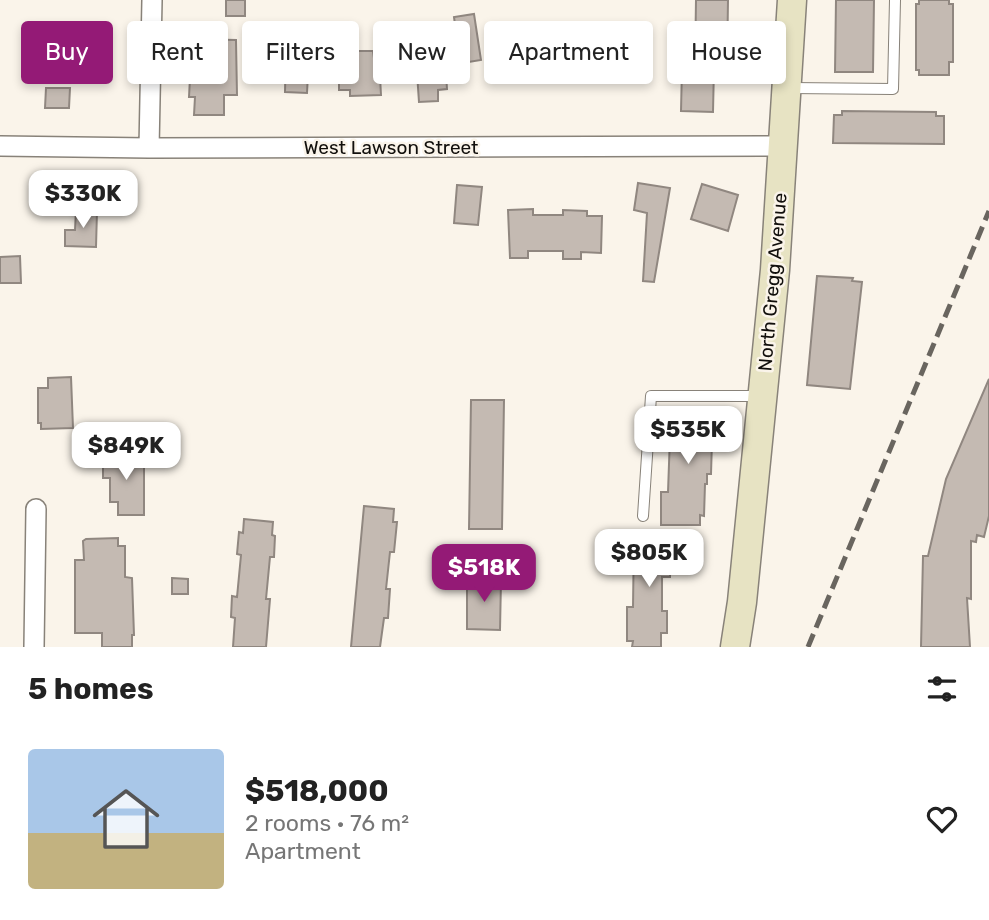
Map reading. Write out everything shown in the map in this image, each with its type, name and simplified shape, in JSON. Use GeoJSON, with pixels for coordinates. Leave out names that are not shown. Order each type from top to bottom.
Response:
{"type":"FeatureCollection","features":[{"type":"Feature","properties":{"kind":"main road","name":"North Gregg Avenue"},"geometry":{"type":"LineString","coordinates":[[735,647],[742,601],[775,270],[792,0]]}},
{"type":"Feature","properties":{"kind":"street"},"geometry":{"type":"LineString","coordinates":[[149,148],[152,0]]}},
{"type":"Feature","properties":{"kind":"street","name":"West Lawson Street"},"geometry":{"type":"LineString","coordinates":[[0,146],[783,146]]}},
{"type":"Feature","properties":{"kind":"street"},"geometry":{"type":"LineString","coordinates":[[34,647],[36,509]]}},
{"type":"Feature","properties":{"kind":"lane"},"geometry":{"type":"LineString","coordinates":[[786,88],[893,89],[895,0]]}},
{"type":"Feature","properties":{"kind":"lane"},"geometry":{"type":"LineString","coordinates":[[643,516],[651,396],[763,396]]}},
{"type":"Feature","properties":{"kind":"building"},"geometry":{"type":"Polygon","coordinates":[[[226,0],[245,0],[245,16],[226,16],[226,0]]]}},
{"type":"Feature","properties":{"kind":"building"},"geometry":{"type":"Polygon","coordinates":[[[696,0],[728,0],[728,21],[696,21],[696,0]]]}},
{"type":"Feature","properties":{"kind":"building"},"geometry":{"type":"Polygon","coordinates":[[[836,0],[874,0],[873,72],[835,72],[836,0]]]}},
{"type":"Feature","properties":{"kind":"building"},"geometry":{"type":"Polygon","coordinates":[[[919,0],[949,0],[949,4],[953,4],[953,62],[949,62],[949,75],[919,75],[919,70],[916,70],[916,4],[919,4],[919,0]]]}},
{"type":"Feature","properties":{"kind":"building"},"geometry":{"type":"Polygon","coordinates":[[[474,14],[481,60],[470,62],[470,21],[455,21],[454,17],[474,14]]]}},
{"type":"Feature","properties":{"kind":"building"},"geometry":{"type":"Polygon","coordinates":[[[228,40],[236,40],[237,95],[224,95],[224,115],[194,115],[195,97],[189,97],[190,84],[228,84],[228,40]]]}},
{"type":"Feature","properties":{"kind":"building"},"geometry":{"type":"Polygon","coordinates":[[[359,51],[373,51],[373,84],[380,84],[381,95],[350,96],[350,90],[339,90],[339,84],[359,84],[359,51]]]}},
{"type":"Feature","properties":{"kind":"building"},"geometry":{"type":"Polygon","coordinates":[[[285,84],[307,84],[307,93],[285,92],[285,84]]]}},
{"type":"Feature","properties":{"kind":"building"},"geometry":{"type":"Polygon","coordinates":[[[418,84],[447,84],[447,89],[438,90],[438,101],[419,102],[418,84]]]}},
{"type":"Feature","properties":{"kind":"building"},"geometry":{"type":"Polygon","coordinates":[[[682,84],[714,84],[713,112],[681,111],[682,84]]]}},
{"type":"Feature","properties":{"kind":"building"},"geometry":{"type":"Polygon","coordinates":[[[46,88],[70,88],[69,108],[45,108],[46,88]]]}},
{"type":"Feature","properties":{"kind":"building"},"geometry":{"type":"Polygon","coordinates":[[[842,111],[936,112],[936,116],[944,116],[944,144],[833,143],[834,115],[842,115],[842,111]]]}},
{"type":"Feature","properties":{"kind":"building"},"geometry":{"type":"Polygon","coordinates":[[[638,183],[670,188],[654,282],[643,281],[647,213],[634,210],[638,183]]]}},
{"type":"Feature","properties":{"kind":"building"},"geometry":{"type":"Polygon","coordinates":[[[702,184],[738,195],[728,231],[691,219],[702,184]]]}},
{"type":"Feature","properties":{"kind":"building"},"geometry":{"type":"Polygon","coordinates":[[[457,185],[482,187],[478,225],[454,223],[457,185]]]}},
{"type":"Feature","properties":{"kind":"building"},"geometry":{"type":"Polygon","coordinates":[[[533,209],[533,215],[563,215],[563,210],[587,211],[587,216],[602,216],[601,253],[581,252],[581,259],[563,259],[563,251],[528,251],[528,258],[510,258],[508,210],[533,209]]]}},
{"type":"Feature","properties":{"kind":"building"},"geometry":{"type":"Polygon","coordinates":[[[76,210],[97,211],[96,247],[65,246],[65,230],[75,230],[76,210]]]}},
{"type":"Feature","properties":{"kind":"building"},"geometry":{"type":"Polygon","coordinates":[[[20,256],[21,283],[0,283],[0,257],[20,256]]]}},
{"type":"Feature","properties":{"kind":"building"},"geometry":{"type":"Polygon","coordinates":[[[817,276],[853,278],[852,281],[862,282],[850,389],[807,385],[817,276]]]}},
{"type":"Feature","properties":{"kind":"building"},"geometry":{"type":"Polygon","coordinates":[[[71,377],[73,428],[41,429],[41,423],[38,423],[38,388],[48,388],[48,378],[71,377]]]}},
{"type":"Feature","properties":{"kind":"building"},"geometry":{"type":"Polygon","coordinates":[[[989,379],[989,516],[984,537],[977,535],[976,542],[971,541],[971,599],[967,598],[970,647],[921,647],[923,556],[928,556],[946,479],[989,379]]]}},
{"type":"Feature","properties":{"kind":"building"},"geometry":{"type":"Polygon","coordinates":[[[471,400],[504,400],[502,529],[469,529],[471,400]]]}},
{"type":"Feature","properties":{"kind":"building"},"geometry":{"type":"Polygon","coordinates":[[[671,408],[713,408],[711,474],[707,474],[704,516],[700,515],[700,525],[661,525],[661,492],[668,492],[671,408]]]}},
{"type":"Feature","properties":{"kind":"building"},"geometry":{"type":"Polygon","coordinates":[[[142,453],[144,515],[118,515],[118,502],[110,502],[110,478],[103,478],[103,454],[142,453]]]}},
{"type":"Feature","properties":{"kind":"building"},"geometry":{"type":"Polygon","coordinates":[[[364,506],[394,509],[393,522],[397,522],[386,589],[390,589],[388,618],[384,618],[380,647],[351,647],[364,506]]]}},
{"type":"Feature","properties":{"kind":"building"},"geometry":{"type":"Polygon","coordinates":[[[244,519],[273,522],[274,557],[270,557],[266,599],[270,599],[266,647],[233,647],[235,618],[231,617],[232,596],[237,597],[241,555],[237,554],[239,532],[243,533],[244,519]]]}},
{"type":"Feature","properties":{"kind":"building"},"geometry":{"type":"Polygon","coordinates":[[[634,533],[671,533],[670,577],[662,577],[662,611],[667,611],[667,633],[661,633],[661,647],[632,647],[633,641],[627,641],[627,607],[633,607],[634,533]]]}},
{"type":"Feature","properties":{"kind":"building"},"geometry":{"type":"Polygon","coordinates":[[[118,538],[118,546],[125,546],[125,577],[132,578],[134,635],[132,647],[102,647],[102,633],[75,633],[75,560],[84,560],[83,541],[86,539],[118,538]]]}},
{"type":"Feature","properties":{"kind":"building"},"geometry":{"type":"Polygon","coordinates":[[[172,578],[188,579],[188,594],[172,594],[172,578]]]}},
{"type":"Feature","properties":{"kind":"building"},"geometry":{"type":"Polygon","coordinates":[[[467,579],[501,580],[500,630],[467,629],[467,579]]]}},
{"type":"Feature","properties":{"kind":"railway"},"geometry":{"type":"LineString","coordinates":[[808,647],[989,211]]}}]}
